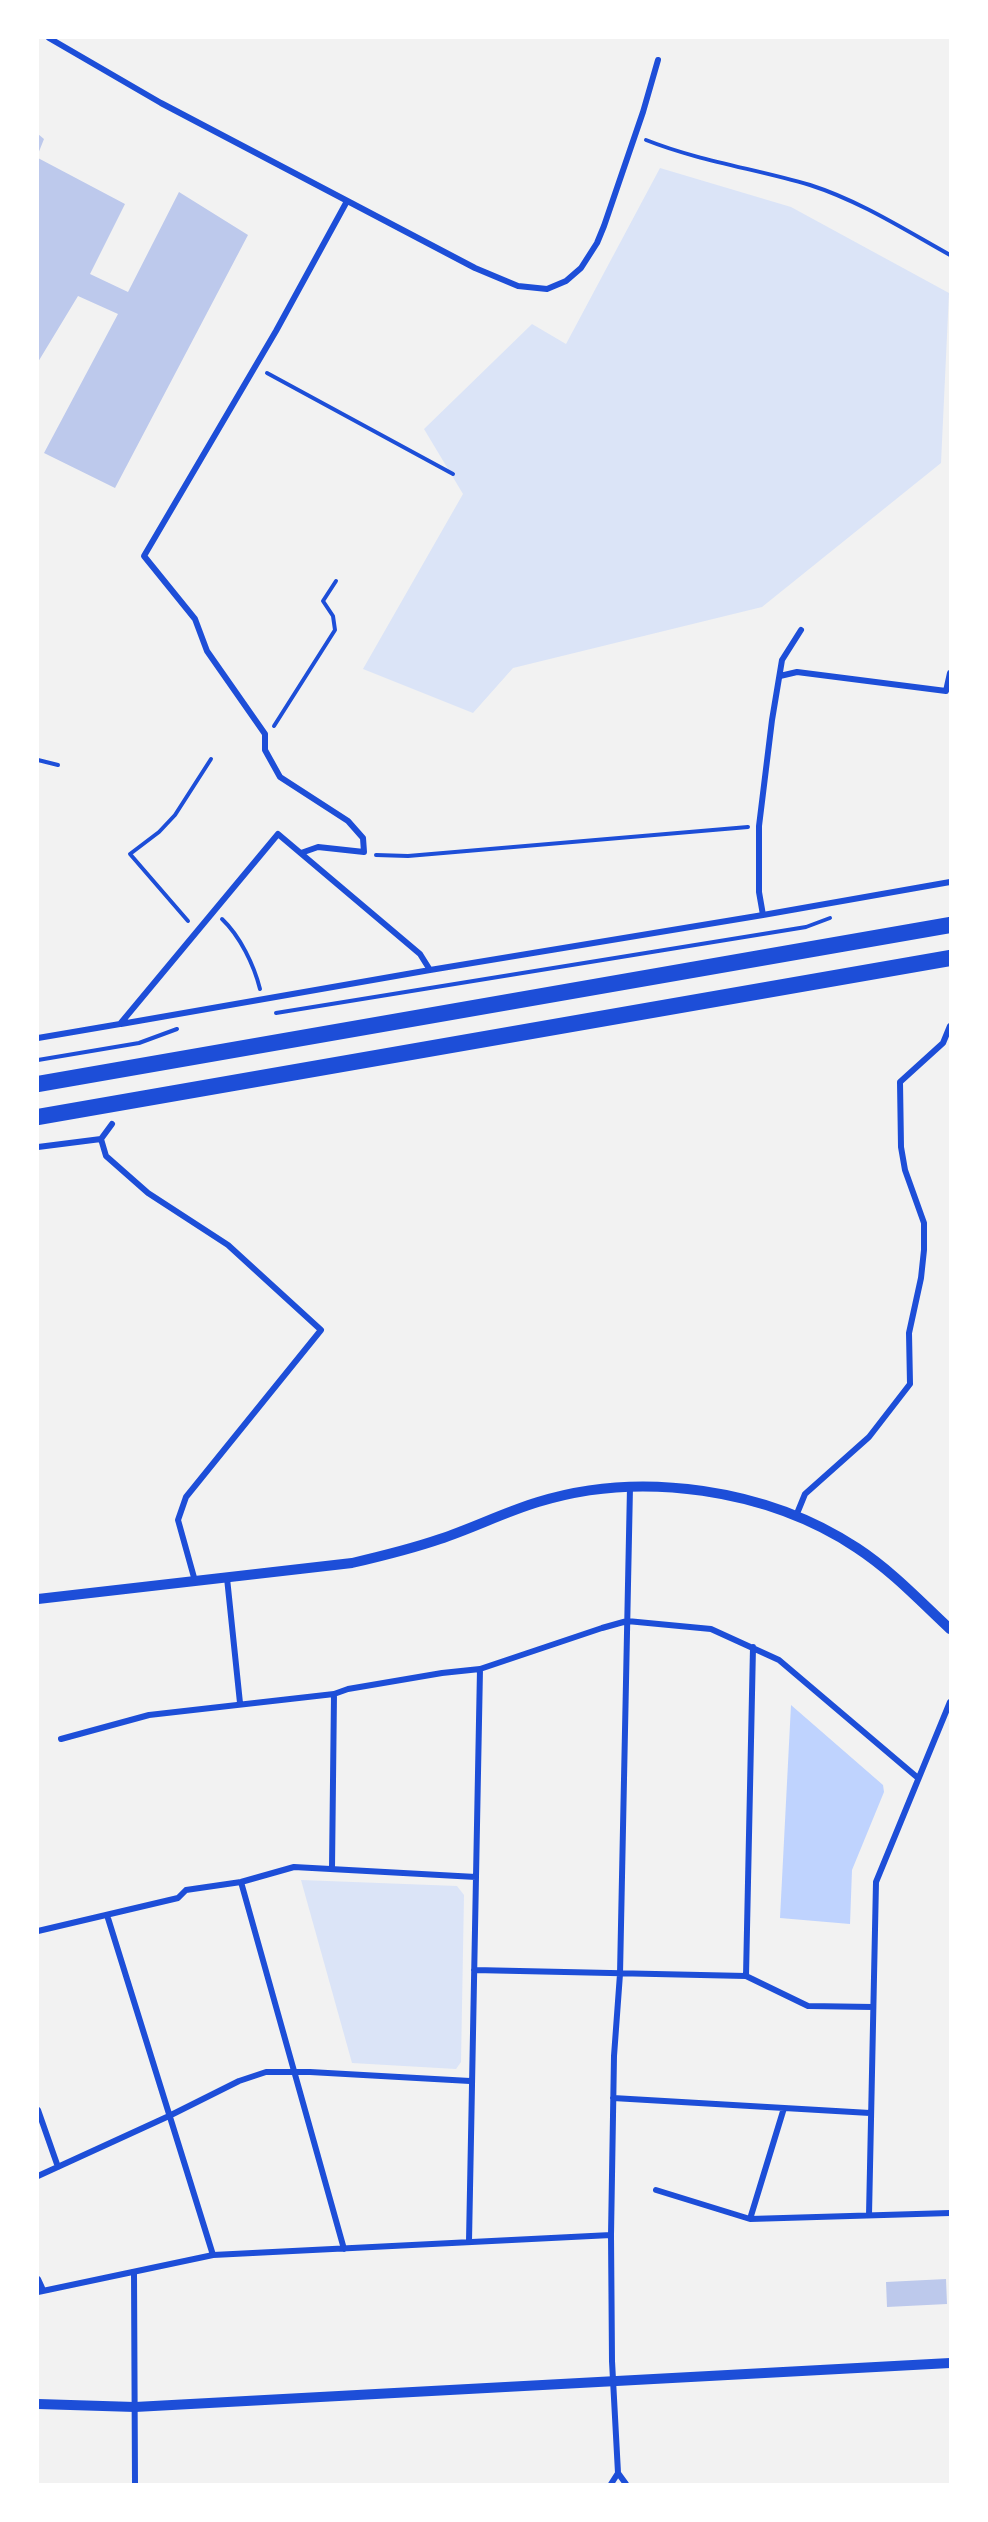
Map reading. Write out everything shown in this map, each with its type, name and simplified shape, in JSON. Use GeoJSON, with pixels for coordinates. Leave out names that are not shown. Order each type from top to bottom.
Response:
{"type":"FeatureCollection","features":[{"type":"Feature","properties":{"kind":"highway"},"geometry":{"type":"LineString","coordinates":[[38,1084],[951,925]]}},
{"type":"Feature","properties":{"kind":"highway"},"geometry":{"type":"LineString","coordinates":[[38,1117],[951,958]]}},
{"type":"Feature","properties":{"kind":"street"},"geometry":{"type":"LineString","coordinates":[[49,38],[161,103],[346,203],[475,268],[518,286],[548,289],[566,281],[581,268],[597,243],[658,60]]}},
{"type":"Feature","properties":{"kind":"street"},"geometry":{"type":"LineString","coordinates":[[301,853],[318,847],[364,852],[363,838],[348,821],[280,777],[265,750],[265,734],[207,651],[195,619],[144,556],[255,367],[346,203]]}},
{"type":"Feature","properties":{"kind":"street"},"geometry":{"type":"LineString","coordinates":[[763,915],[759,892],[759,826],[772,720],[782,660],[801,630]]}},
{"type":"Feature","properties":{"kind":"street"},"geometry":{"type":"LineString","coordinates":[[780,676],[797,672],[946,691],[951,673]]}},
{"type":"Feature","properties":{"kind":"street"},"geometry":{"type":"LineString","coordinates":[[120,1024],[278,834],[420,954],[430,970]]}},
{"type":"Feature","properties":{"kind":"street"},"geometry":{"type":"LineString","coordinates":[[38,1038],[951,882]]}},
{"type":"Feature","properties":{"kind":"street"},"geometry":{"type":"LineString","coordinates":[[796,1516],[806,1494],[869,1437],[910,1384],[909,1333],[921,1278],[924,1224],[905,1170],[901,1147],[900,1082],[943,1043],[951,1026]]}},
{"type":"Feature","properties":{"kind":"street"},"geometry":{"type":"LineString","coordinates":[[38,1147],[101,1140],[112,1124]]}},
{"type":"Feature","properties":{"kind":"street"},"geometry":{"type":"LineString","coordinates":[[101,1140],[106,1156],[148,1193],[228,1245],[321,1330],[186,1497],[178,1520],[195,1581]]}},
{"type":"Feature","properties":{"kind":"street"},"geometry":{"type":"LineString","coordinates":[[626,2484],[618,2473],[610,2235],[620,1974],[630,1487]]}},
{"type":"Feature","properties":{"kind":"street"},"geometry":{"type":"LineString","coordinates":[[38,1599],[352,1563],[396,1553],[440,1539],[538,1502],[588,1491],[630,1487],[672,1488],[722,1495],[796,1516],[856,1547],[884,1567],[951,1629]]}},
{"type":"Feature","properties":{"kind":"street"},"geometry":{"type":"LineString","coordinates":[[227,1578],[240,1703]]}},
{"type":"Feature","properties":{"kind":"street"},"geometry":{"type":"LineString","coordinates":[[61,1739],[149,1715],[334,1694],[348,1689],[480,1669],[627,1621],[711,1629],[779,1660],[918,1778]]}},
{"type":"Feature","properties":{"kind":"street"},"geometry":{"type":"LineString","coordinates":[[746,1977],[753,1647]]}},
{"type":"Feature","properties":{"kind":"street"},"geometry":{"type":"LineString","coordinates":[[469,2241],[480,1669]]}},
{"type":"Feature","properties":{"kind":"street"},"geometry":{"type":"LineString","coordinates":[[332,1868],[334,1694]]}},
{"type":"Feature","properties":{"kind":"street"},"geometry":{"type":"LineString","coordinates":[[869,2215],[876,1882],[951,1702]]}},
{"type":"Feature","properties":{"kind":"street"},"geometry":{"type":"LineString","coordinates":[[38,1931],[178,1898],[186,1890],[241,1882],[294,1867],[476,1877]]}},
{"type":"Feature","properties":{"kind":"street"},"geometry":{"type":"LineString","coordinates":[[241,1882],[344,2249]]}},
{"type":"Feature","properties":{"kind":"street"},"geometry":{"type":"LineString","coordinates":[[107,1915],[213,2255]]}},
{"type":"Feature","properties":{"kind":"street"},"geometry":{"type":"LineString","coordinates":[[474,1970],[746,1977],[808,2006],[873,2007]]}},
{"type":"Feature","properties":{"kind":"street"},"geometry":{"type":"LineString","coordinates":[[38,2176],[239,2081],[266,2072],[471,2081]]}},
{"type":"Feature","properties":{"kind":"street"},"geometry":{"type":"LineString","coordinates":[[614,2098],[870,2114]]}},
{"type":"Feature","properties":{"kind":"street"},"geometry":{"type":"LineString","coordinates":[[750,2219],[784,2108]]}},
{"type":"Feature","properties":{"kind":"street"},"geometry":{"type":"LineString","coordinates":[[38,2110],[58,2168]]}},
{"type":"Feature","properties":{"kind":"street"},"geometry":{"type":"LineString","coordinates":[[656,2190],[750,2219],[951,2213]]}},
{"type":"Feature","properties":{"kind":"street"},"geometry":{"type":"LineString","coordinates":[[38,2279],[40,2291],[213,2255],[610,2235]]}},
{"type":"Feature","properties":{"kind":"street"},"geometry":{"type":"LineString","coordinates":[[134,2272],[135,2484]]}},
{"type":"Feature","properties":{"kind":"street"},"geometry":{"type":"LineString","coordinates":[[38,2404],[135,2407],[951,2363]]}},
{"type":"Feature","properties":{"kind":"street"},"geometry":{"type":"LineString","coordinates":[[611,2484],[618,2473]]}},
{"type":"Feature","properties":{"kind":"path"},"geometry":{"type":"LineString","coordinates":[[634,136],[677,152],[836,194],[951,255]]}},
{"type":"Feature","properties":{"kind":"path"},"geometry":{"type":"LineString","coordinates":[[255,367],[453,474]]}},
{"type":"Feature","properties":{"kind":"path"},"geometry":{"type":"LineString","coordinates":[[265,734],[278,721],[335,630],[333,616],[323,601],[336,581]]}},
{"type":"Feature","properties":{"kind":"path"},"geometry":{"type":"LineString","coordinates":[[197,931],[130,854],[159,832],[175,815],[211,759]]}},
{"type":"Feature","properties":{"kind":"path"},"geometry":{"type":"LineString","coordinates":[[38,760],[58,765]]}},
{"type":"Feature","properties":{"kind":"path"},"geometry":{"type":"LineString","coordinates":[[364,852],[378,856],[408,856],[759,826]]}},
{"type":"Feature","properties":{"kind":"path"},"geometry":{"type":"LineString","coordinates":[[213,910],[229,925],[257,977],[263,999]]}},
{"type":"Feature","properties":{"kind":"path"},"geometry":{"type":"LineString","coordinates":[[276,1013],[806,927],[835,916]]}},
{"type":"Feature","properties":{"kind":"path"},"geometry":{"type":"LineString","coordinates":[[38,1060],[139,1043],[181,1028]]}},
{"type":"Feature","properties":{"kind":"shaded area"},"geometry":{"type":"Polygon","coordinates":[[[660,168],[791,207],[949,293],[941,463],[762,607],[513,668],[473,713],[363,669],[463,494],[424,429],[532,324],[566,344],[660,168]]]}},
{"type":"Feature","properties":{"kind":"shaded area"},"geometry":{"type":"Polygon","coordinates":[[[301,1880],[457,1886],[464,1895],[461,2062],[456,2069],[352,2063],[301,1880]]]}},
{"type":"Feature","properties":{"kind":"water"},"geometry":{"type":"Polygon","coordinates":[[[791,1705],[883,1785],[884,1792],[852,1870],[850,1924],[780,1918],[791,1705]]]}},
{"type":"Feature","properties":{"kind":"building"},"geometry":{"type":"Polygon","coordinates":[[[38,134],[44,139],[38,154],[38,134]]]}},
{"type":"Feature","properties":{"kind":"building"},"geometry":{"type":"Polygon","coordinates":[[[38,158],[125,204],[90,274],[128,292],[179,192],[248,235],[115,488],[44,453],[118,314],[78,296],[38,362],[38,158]]]}},
{"type":"Feature","properties":{"kind":"building"},"geometry":{"type":"Polygon","coordinates":[[[946,2279],[947,2304],[887,2307],[886,2282],[946,2279]]]}}]}
